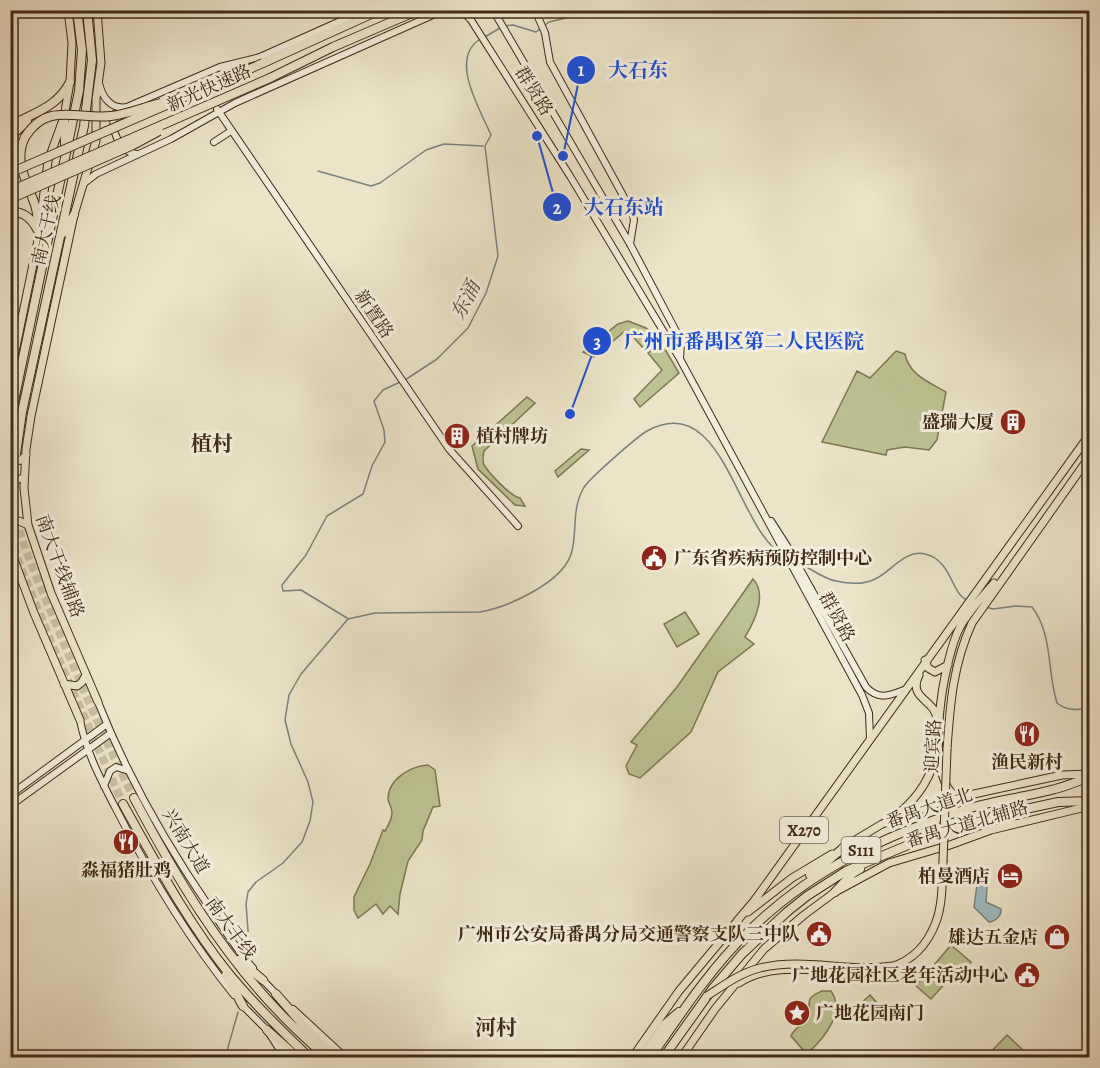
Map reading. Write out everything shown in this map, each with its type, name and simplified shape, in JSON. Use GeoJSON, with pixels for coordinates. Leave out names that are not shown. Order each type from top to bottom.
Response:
{"type":"FeatureCollection","features":[{"type":"Feature","properties":{"kind":"highway","name":"南大干线"},"geometry":{"type":"LineString","coordinates":[[10,420],[80,82],[82,50],[77,10]]}},
{"type":"Feature","properties":{"kind":"highway","name":"南大干线"},"geometry":{"type":"LineString","coordinates":[[16,454],[25,401],[84,126],[92,47],[87,10]]}},
{"type":"Feature","properties":{"kind":"highway","name":"新光快速路"},"geometry":{"type":"LineString","coordinates":[[10,173],[380,10]]}},
{"type":"Feature","properties":{"kind":"highway","name":"新光快速路"},"geometry":{"type":"LineString","coordinates":[[10,191],[270,78],[333,47],[419,10]]}},
{"type":"Feature","properties":{"kind":"highway"},"geometry":{"type":"LineString","coordinates":[[10,126],[58,100],[70,82]]}},
{"type":"Feature","properties":{"kind":"highway"},"geometry":{"type":"LineString","coordinates":[[39,233],[36,211],[22,173],[20,150],[25,137],[41,120],[55,114],[112,116],[186,96]]}},
{"type":"Feature","properties":{"kind":"highway"},"geometry":{"type":"LineString","coordinates":[[10,137],[38,109]]}},
{"type":"Feature","properties":{"kind":"highway"},"geometry":{"type":"LineString","coordinates":[[64,117],[65,160]]}},
{"type":"Feature","properties":{"kind":"highway"},"geometry":{"type":"LineString","coordinates":[[10,199],[142,141],[174,120]]}},
{"type":"Feature","properties":{"kind":"highway"},"geometry":{"type":"LineString","coordinates":[[10,184],[20,186],[32,197]]}},
{"type":"Feature","properties":{"kind":"highway"},"geometry":{"type":"LineString","coordinates":[[10,211],[28,216],[39,233]]}},
{"type":"Feature","properties":{"kind":"highway"},"geometry":{"type":"LineString","coordinates":[[60,240],[74,215]]}},
{"type":"Feature","properties":{"kind":"highway","name":"番禺大道北"},"geometry":{"type":"LineString","coordinates":[[650,1058],[732,949],[779,904],[819,874],[885,839],[970,808],[1056,789],[1089,776]]}},
{"type":"Feature","properties":{"kind":"highway"},"geometry":{"type":"LineString","coordinates":[[1038,793],[1040,806]]}},
{"type":"Feature","properties":{"kind":"highway","name":"南大干线"},"geometry":{"type":"LineString","coordinates":[[134,798],[180,881],[227,949],[280,1014],[327,1058]]}},
{"type":"Feature","properties":{"kind":"highway","name":"番禺大道北"},"geometry":{"type":"LineString","coordinates":[[663,1058],[707,996],[742,954],[769,928],[822,886],[846,871],[943,831],[989,817],[1058,802],[1089,804]]}},
{"type":"Feature","properties":{"kind":"highway","name":"南大干线"},"geometry":{"type":"LineString","coordinates":[[123,804],[170,888],[216,956],[252,1001],[310,1058]]}},
{"type":"Feature","properties":{"kind":"highway"},"geometry":{"type":"LineString","coordinates":[[779,904],[800,883],[846,846]]}},
{"type":"Feature","properties":{"kind":"highway"},"geometry":{"type":"LineString","coordinates":[[835,892],[853,873],[878,857]]}},
{"type":"Feature","properties":{"kind":"highway"},"geometry":{"type":"LineString","coordinates":[[227,949],[264,980]]}},
{"type":"Feature","properties":{"kind":"highway"},"geometry":{"type":"LineString","coordinates":[[216,956],[243,1006]]}},
{"type":"Feature","properties":{"kind":"highway"},"geometry":{"type":"LineString","coordinates":[[276,994],[304,1026],[338,1058]]}},
{"type":"Feature","properties":{"kind":"highway"},"geometry":{"type":"LineString","coordinates":[[641,1058],[664,1025],[690,1003]]}},
{"type":"Feature","properties":{"kind":"highway"},"geometry":{"type":"LineString","coordinates":[[267,1030],[298,1058]]}},
{"type":"Feature","properties":{"kind":"main road"},"geometry":{"type":"LineString","coordinates":[[10,376],[39,233],[48,161],[64,117],[70,82],[72,44],[68,10]]}},
{"type":"Feature","properties":{"kind":"main road","name":"南大干线辅路"},"geometry":{"type":"LineString","coordinates":[[97,10],[101,52],[95,104],[96,141],[74,215],[31,416],[24,477],[24,499],[28,525],[48,584],[98,702]]}},
{"type":"Feature","properties":{"kind":"main road","name":"迎宾路"},"geometry":{"type":"LineString","coordinates":[[734,986],[744,979],[771,971],[796,969],[873,971],[893,966],[924,945],[936,922],[939,909],[951,695],[956,668],[973,615],[983,595],[1089,434]]}},
{"type":"Feature","properties":{"kind":"main road"},"geometry":{"type":"LineString","coordinates":[[10,462],[21,460],[26,455]]}},
{"type":"Feature","properties":{"kind":"main road","name":"迎宾路"},"geometry":{"type":"LineString","coordinates":[[737,921],[754,901],[962,610],[983,595],[1021,554],[1089,456]]}},
{"type":"Feature","properties":{"kind":"main road"},"geometry":{"type":"LineString","coordinates":[[10,524],[19,521],[28,525]]}},
{"type":"Feature","properties":{"kind":"main road"},"geometry":{"type":"LineString","coordinates":[[10,549],[34,613],[80,720]]}},
{"type":"Feature","properties":{"kind":"main road"},"geometry":{"type":"LineString","coordinates":[[957,797],[945,784],[939,757],[941,706],[948,664],[960,626],[973,615]]}},
{"type":"Feature","properties":{"kind":"main road"},"geometry":{"type":"LineString","coordinates":[[925,660],[928,668],[934,672],[948,664]]}},
{"type":"Feature","properties":{"kind":"main road"},"geometry":{"type":"LineString","coordinates":[[882,824],[896,816],[922,790],[934,761],[937,716],[934,709],[916,690],[915,683],[919,670]]}},
{"type":"Feature","properties":{"kind":"main road"},"geometry":{"type":"LineString","coordinates":[[64,684],[77,686],[81,684],[86,675]]}},
{"type":"Feature","properties":{"kind":"main road","name":"番禺大道北辅路"},"geometry":{"type":"LineString","coordinates":[[632,1058],[679,991],[737,921],[792,878],[882,824],[957,797],[1062,776],[1089,776]]}},
{"type":"Feature","properties":{"kind":"main road","name":"番禺大道北辅路"},"geometry":{"type":"LineString","coordinates":[[681,1058],[764,949],[835,892],[889,863],[991,830],[1089,804]]}},
{"type":"Feature","properties":{"kind":"main road"},"geometry":{"type":"LineString","coordinates":[[707,996],[735,978],[759,968],[793,964],[856,968],[893,966]]}},
{"type":"Feature","properties":{"kind":"street"},"geometry":{"type":"LineString","coordinates":[[140,154],[131,154],[125,150],[114,129],[114,116],[123,108],[223,66],[260,57],[365,10]]}},
{"type":"Feature","properties":{"kind":"street"},"geometry":{"type":"LineString","coordinates":[[83,184],[96,174],[180,134],[235,103],[444,10]]}},
{"type":"Feature","properties":{"kind":"street","name":"群贤路"},"geometry":{"type":"LineString","coordinates":[[458,10],[471,20],[570,176],[680,359],[784,547],[804,576],[866,687],[871,693],[880,697],[904,690]]}},
{"type":"Feature","properties":{"kind":"street","name":"群贤路"},"geometry":{"type":"LineString","coordinates":[[494,10],[649,277],[678,335],[681,343],[680,359]]}},
{"type":"Feature","properties":{"kind":"street","name":"群贤路"},"geometry":{"type":"LineString","coordinates":[[535,10],[545,33],[550,62],[632,212],[634,220],[630,244]]}},
{"type":"Feature","properties":{"kind":"street"},"geometry":{"type":"LineString","coordinates":[[99,82],[106,99],[115,106],[123,108]]}},
{"type":"Feature","properties":{"kind":"street","name":"新置路"},"geometry":{"type":"LineString","coordinates":[[217,109],[449,449],[518,526]]}},
{"type":"Feature","properties":{"kind":"street"},"geometry":{"type":"LineString","coordinates":[[214,142],[231,131]]}},
{"type":"Feature","properties":{"kind":"street"},"geometry":{"type":"LineString","coordinates":[[635,285],[649,277]]}},
{"type":"Feature","properties":{"kind":"street"},"geometry":{"type":"LineString","coordinates":[[10,483],[24,477]]}},
{"type":"Feature","properties":{"kind":"street","name":"群贤路"},"geometry":{"type":"LineString","coordinates":[[784,547],[794,571],[862,695],[869,713],[870,739]]}},
{"type":"Feature","properties":{"kind":"street","name":"兴南大道"},"geometry":{"type":"LineString","coordinates":[[98,702],[111,733],[167,842],[199,893],[243,956],[276,994],[346,1058]]}},
{"type":"Feature","properties":{"kind":"street"},"geometry":{"type":"LineString","coordinates":[[80,720],[84,741],[104,786],[161,893],[211,966],[243,1006],[267,1030],[285,1058]]}},
{"type":"Feature","properties":{"kind":"street"},"geometry":{"type":"LineString","coordinates":[[10,795],[107,724]]}},
{"type":"Feature","properties":{"kind":"street"},"geometry":{"type":"LineString","coordinates":[[10,806],[111,733]]}},
{"type":"Feature","properties":{"kind":"street"},"geometry":{"type":"LineString","coordinates":[[104,786],[110,771],[116,767],[123,767],[130,771]]}},
{"type":"Feature","properties":{"kind":"green space"},"geometry":{"type":"Polygon","coordinates":[[[628,321],[646,328],[655,335],[644,349],[628,331],[625,331],[594,357],[583,352],[618,324],[628,321]]]}},
{"type":"Feature","properties":{"kind":"green space"},"geometry":{"type":"Polygon","coordinates":[[[663,346],[679,373],[640,407],[634,399],[662,370],[648,353],[663,346]]]}},
{"type":"Feature","properties":{"kind":"green space"},"geometry":{"type":"Polygon","coordinates":[[[896,351],[905,354],[915,373],[946,392],[937,440],[929,450],[905,447],[887,450],[886,455],[822,442],[857,371],[870,378],[896,351]]]}},
{"type":"Feature","properties":{"kind":"green space"},"geometry":{"type":"Polygon","coordinates":[[[527,397],[535,403],[484,451],[483,458],[484,465],[491,474],[506,489],[520,498],[525,506],[515,505],[478,469],[472,446],[527,397]]]}},
{"type":"Feature","properties":{"kind":"green space"},"geometry":{"type":"Polygon","coordinates":[[[581,449],[589,450],[558,477],[555,471],[581,449]]]}},
{"type":"Feature","properties":{"kind":"green space"},"geometry":{"type":"Polygon","coordinates":[[[753,579],[759,593],[758,608],[745,637],[754,644],[718,672],[691,732],[640,778],[629,774],[626,766],[637,745],[631,742],[677,687],[753,579]]]}},
{"type":"Feature","properties":{"kind":"green space"},"geometry":{"type":"Polygon","coordinates":[[[685,612],[699,634],[677,647],[664,624],[685,612]]]}},
{"type":"Feature","properties":{"kind":"green space"},"geometry":{"type":"Polygon","coordinates":[[[428,765],[435,770],[440,806],[433,807],[423,831],[422,840],[408,861],[398,914],[390,906],[383,914],[376,904],[358,918],[354,910],[354,897],[383,830],[385,831],[391,820],[392,811],[388,799],[392,785],[408,771],[428,765]]]}},
{"type":"Feature","properties":{"kind":"green space"},"geometry":{"type":"Polygon","coordinates":[[[951,945],[971,962],[955,982],[934,965],[951,945]]]}},
{"type":"Feature","properties":{"kind":"green space"},"geometry":{"type":"Polygon","coordinates":[[[933,966],[949,979],[931,999],[916,986],[933,966]]]}},
{"type":"Feature","properties":{"kind":"green space"},"geometry":{"type":"Polygon","coordinates":[[[822,991],[831,991],[835,999],[835,1016],[821,1040],[809,1052],[805,1052],[791,1036],[807,1019],[811,998],[822,991]]]}},
{"type":"Feature","properties":{"kind":"green space"},"geometry":{"type":"Polygon","coordinates":[[[870,995],[885,1012],[875,1021],[860,1004],[870,995]]]}},
{"type":"Feature","properties":{"kind":"green space"},"geometry":{"type":"Polygon","coordinates":[[[1007,1035],[1026,1053],[1021,1057],[986,1057],[1007,1035]]]}},
{"type":"Feature","properties":{"kind":"water"},"geometry":{"type":"Polygon","coordinates":[[[982,881],[987,887],[986,902],[1001,909],[999,916],[991,922],[974,907],[977,885],[982,881]]]}},
{"type":"Feature","properties":{"kind":"waterway","name":"东涌"},"geometry":{"type":"LineString","coordinates":[[545,25],[549,22],[600,10]]}},
{"type":"Feature","properties":{"kind":"waterway","name":"东涌"},"geometry":{"type":"LineString","coordinates":[[504,26],[513,25],[536,32],[541,28]]}},
{"type":"Feature","properties":{"kind":"waterway","name":"东涌"},"geometry":{"type":"LineString","coordinates":[[483,38],[500,28]]}},
{"type":"Feature","properties":{"kind":"waterway","name":"东涌"},"geometry":{"type":"LineString","coordinates":[[405,380],[437,359],[468,328],[486,293],[498,256],[485,146],[491,135],[475,100],[467,73],[470,49],[479,40]]}},
{"type":"Feature","properties":{"kind":"waterway"},"geometry":{"type":"LineString","coordinates":[[318,171],[371,186],[380,183],[426,150],[444,144],[483,146]]}},
{"type":"Feature","properties":{"kind":"waterway","name":"东涌"},"geometry":{"type":"LineString","coordinates":[[347,618],[301,590],[283,591],[282,585],[306,555],[327,516],[363,494],[372,466],[385,442],[384,430],[374,401],[383,390],[400,382]]}},
{"type":"Feature","properties":{"kind":"waterway"},"geometry":{"type":"LineString","coordinates":[[249,943],[246,904],[248,892],[256,882],[283,863],[302,842],[310,821],[313,802],[308,782],[291,744],[285,720],[289,695],[301,674],[348,619],[375,613],[480,612],[505,605],[534,591],[559,573],[567,562],[572,551],[577,504],[586,484],[647,431],[673,423],[694,429],[711,445],[726,467],[753,519],[767,540],[783,555]]}},
{"type":"Feature","properties":{"kind":"waterway"},"geometry":{"type":"LineString","coordinates":[[798,562],[831,580],[857,583],[877,578],[911,555],[925,554],[941,563],[957,591],[967,600]]}},
{"type":"Feature","properties":{"kind":"waterway"},"geometry":{"type":"LineString","coordinates":[[986,607],[993,609],[1016,606],[1032,607],[1039,618],[1047,641],[1057,703],[1072,709],[1090,708]]}},
{"type":"Feature","properties":{"kind":"waterway"},"geometry":{"type":"LineString","coordinates":[[225,1058],[238,1012]]}},
{"type":"Feature","properties":{"kind":"tunnel"},"geometry":{"type":"LineString","coordinates":[[10,472],[15,456]]}},
{"type":"Feature","properties":{"kind":"tunnel"},"geometry":{"type":"LineString","coordinates":[[10,495],[34,572],[72,663],[134,798]]}},
{"type":"Feature","properties":{"kind":"tunnel"},"geometry":{"type":"LineString","coordinates":[[10,535],[53,646],[123,804]]}},
{"type":"Feature","properties":{"kind":"place","name":"大石东站"},"geometry":{"type":"Point","coordinates":[537,136]}},
{"type":"Feature","properties":{"kind":"place","name":"大石东"},"geometry":{"type":"Point","coordinates":[563,156]}},
{"type":"Feature","properties":{"kind":"place","name":"广州市番禺区第二人民医院"},"geometry":{"type":"Point","coordinates":[570,414]}},
{"type":"Feature","properties":{"kind":"place","name":"盛瑞大厦"},"geometry":{"type":"Point","coordinates":[1013,422]}},
{"type":"Feature","properties":{"kind":"place","name":"植村牌坊"},"geometry":{"type":"Point","coordinates":[457,436]}},
{"type":"Feature","properties":{"kind":"place","name":"广东省疾病预防控制中心"},"geometry":{"type":"Point","coordinates":[654,558]}},
{"type":"Feature","properties":{"kind":"place","name":"渔民新村"},"geometry":{"type":"Point","coordinates":[1027,734]}},
{"type":"Feature","properties":{"kind":"place","name":"淼福猪肚鸡"},"geometry":{"type":"Point","coordinates":[126,842]}},
{"type":"Feature","properties":{"kind":"place","name":"柏曼酒店"},"geometry":{"type":"Point","coordinates":[1010,876]}},
{"type":"Feature","properties":{"kind":"place","name":"广州市公安局番禺分局交通警察支队三中队"},"geometry":{"type":"Point","coordinates":[819,934]}},
{"type":"Feature","properties":{"kind":"place","name":"雄达五金店"},"geometry":{"type":"Point","coordinates":[1057,937]}},
{"type":"Feature","properties":{"kind":"place","name":"广地花园社区老年活动中心"},"geometry":{"type":"Point","coordinates":[1027,975]}},
{"type":"Feature","properties":{"kind":"place","name":"广地花园南门"},"geometry":{"type":"Point","coordinates":[797,1013]}},
{"type":"Feature","properties":{"kind":"district","name":"植村"},"geometry":{"type":"Point","coordinates":[212,444]}},
{"type":"Feature","properties":{"kind":"district","name":"河村"},"geometry":{"type":"Point","coordinates":[496,1028]}}]}
